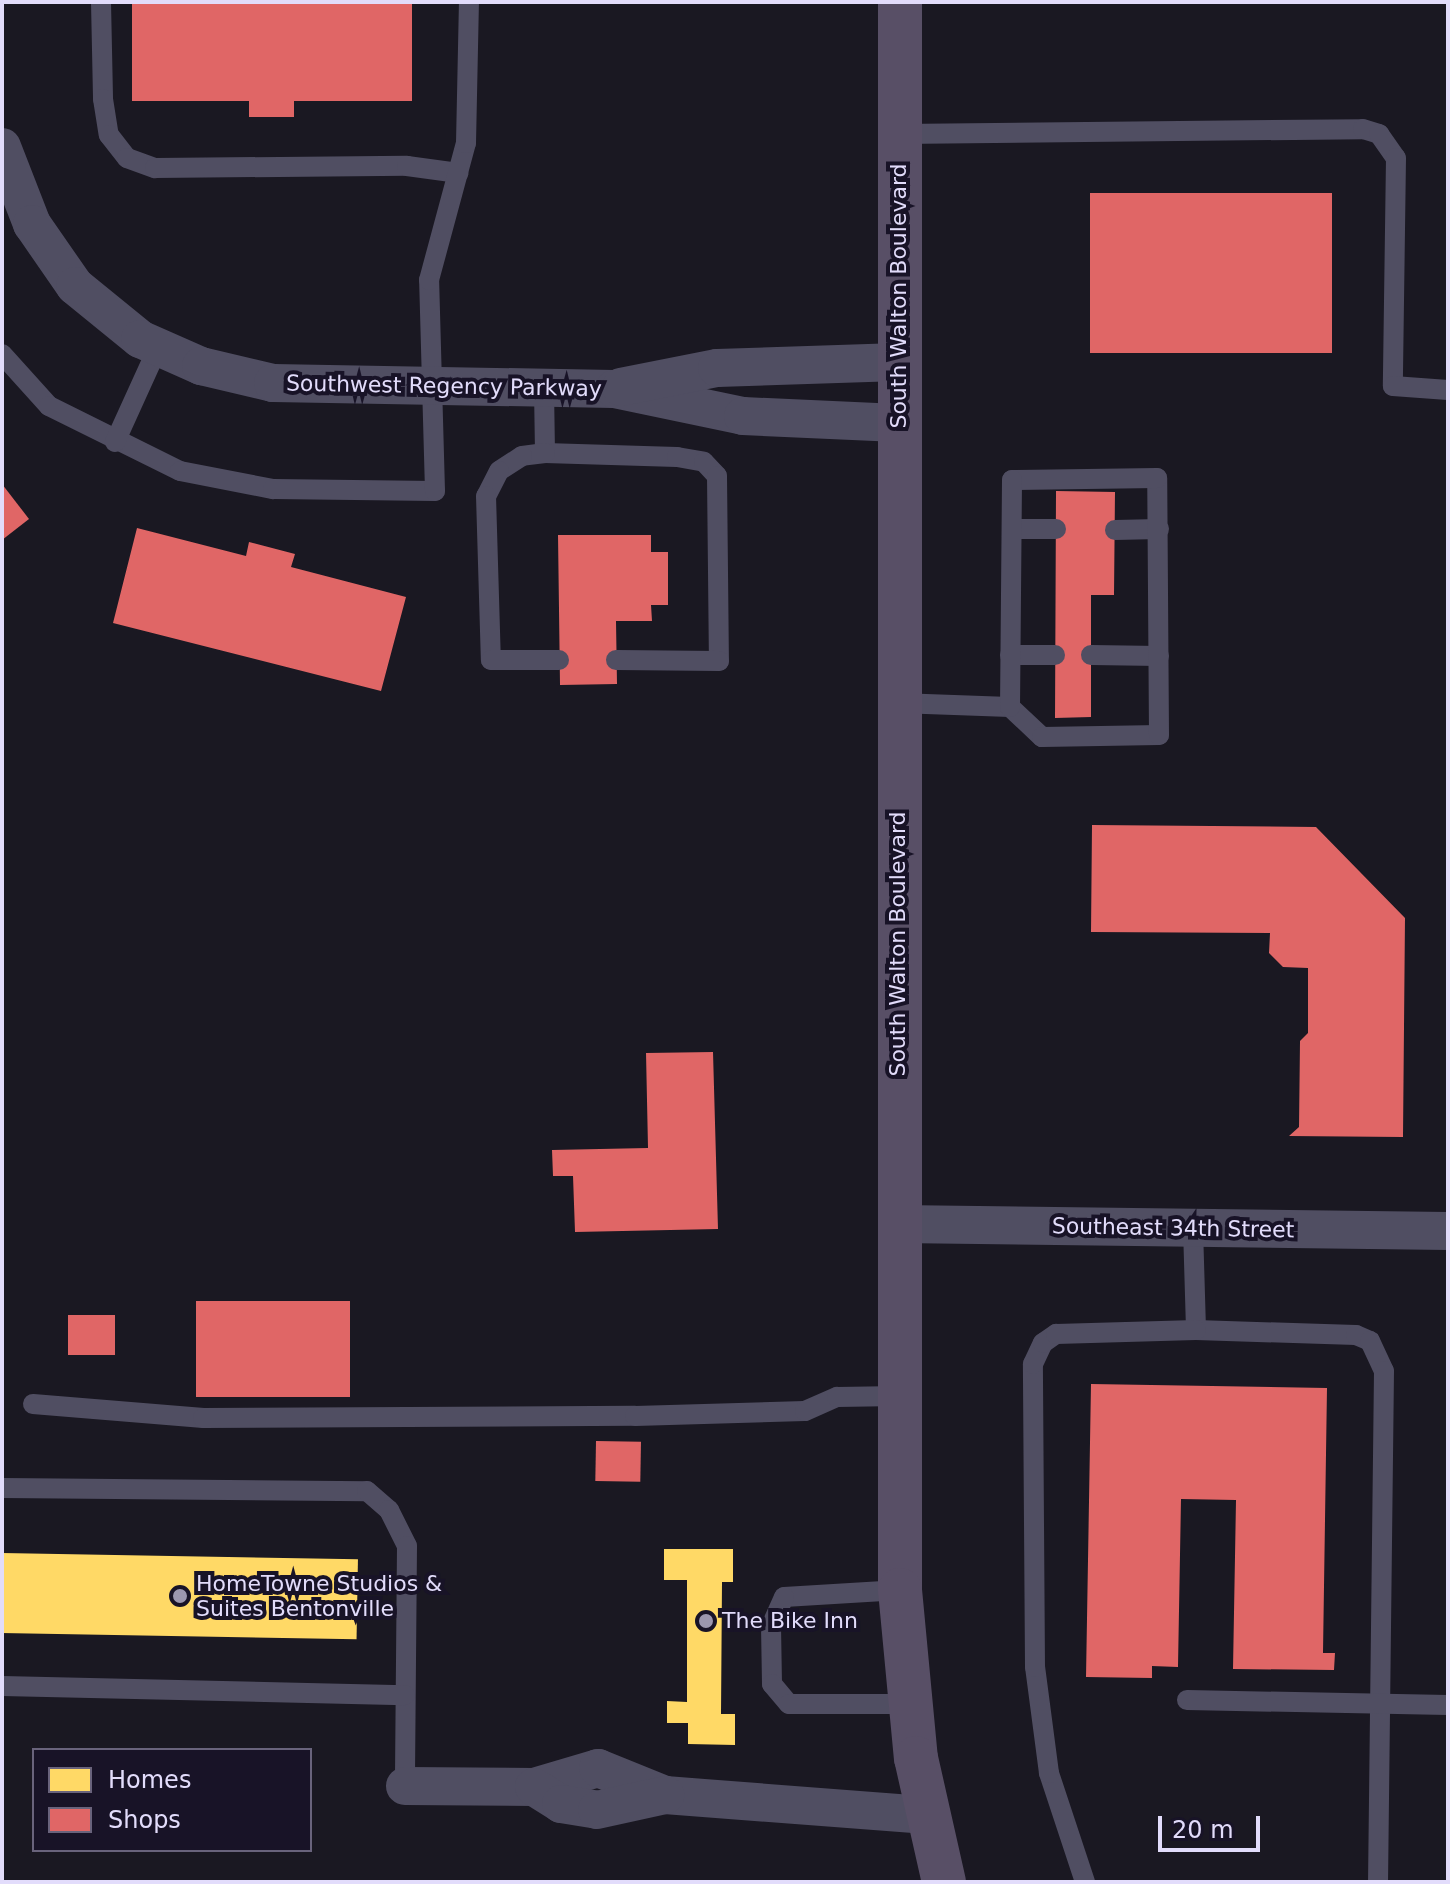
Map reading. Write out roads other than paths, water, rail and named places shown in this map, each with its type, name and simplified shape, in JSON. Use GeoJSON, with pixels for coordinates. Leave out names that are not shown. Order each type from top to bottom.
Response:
{"type":"FeatureCollection","features":[{"type":"Feature","properties":{"kind":"main road","name":"South Walton Boulevard"},"geometry":{"type":"LineString","coordinates":[[900,2],[900,1590],[910,1704],[927,1815],[944,1882]]}},
{"type":"Feature","properties":{"kind":"street","name":"Southwest Regency Parkway"},"geometry":{"type":"LineString","coordinates":[[2,150],[32,224],[75,286],[158,347],[201,366],[273,383],[614,389],[717,368],[899,362]]}},
{"type":"Feature","properties":{"kind":"street","name":"Southwest Regency Parkway"},"geometry":{"type":"LineString","coordinates":[[614,389],[743,416],[898,423]]}},
{"type":"Feature","properties":{"kind":"street","name":"Southeast 34th Street"},"geometry":{"type":"LineString","coordinates":[[898,1224],[1448,1231]]}},
{"type":"Feature","properties":{"kind":"street"},"geometry":{"type":"LineString","coordinates":[[405,1786],[534,1787],[561,1804],[597,1810],[665,1795],[927,1815]]}},
{"type":"Feature","properties":{"kind":"lane"},"geometry":{"type":"LineString","coordinates":[[101,2],[103,99],[109,135],[127,158],[155,168],[407,166],[459,173]]}},
{"type":"Feature","properties":{"kind":"lane"},"geometry":{"type":"LineString","coordinates":[[2,354],[49,406],[115,442],[180,471],[273,489],[435,491],[429,280],[459,173],[469,96],[469,2]]}},
{"type":"Feature","properties":{"kind":"lane"},"geometry":{"type":"LineString","coordinates":[[900,134],[1334,129],[1379,134],[1396,158],[1393,386],[1448,390]]}},
{"type":"Feature","properties":{"kind":"lane"},"geometry":{"type":"LineString","coordinates":[[115,442],[158,347]]}},
{"type":"Feature","properties":{"kind":"lane"},"geometry":{"type":"LineString","coordinates":[[544,389],[545,453]]}},
{"type":"Feature","properties":{"kind":"lane"},"geometry":{"type":"LineString","coordinates":[[559,660],[491,660],[486,496],[499,471],[522,456],[545,453],[704,462],[717,476],[719,661],[616,660]]}},
{"type":"Feature","properties":{"kind":"lane"},"geometry":{"type":"LineString","coordinates":[[898,703],[1010,707],[1042,737],[1159,735],[1157,478],[1012,480],[1010,707]]}},
{"type":"Feature","properties":{"kind":"lane"},"geometry":{"type":"LineString","coordinates":[[1012,529],[1056,529]]}},
{"type":"Feature","properties":{"kind":"lane"},"geometry":{"type":"LineString","coordinates":[[1115,530],[1159,529]]}},
{"type":"Feature","properties":{"kind":"lane"},"geometry":{"type":"LineString","coordinates":[[1010,655],[1055,655]]}},
{"type":"Feature","properties":{"kind":"lane"},"geometry":{"type":"LineString","coordinates":[[1091,655],[1159,656]]}},
{"type":"Feature","properties":{"kind":"lane"},"geometry":{"type":"LineString","coordinates":[[1193,1228],[1196,1330]]}},
{"type":"Feature","properties":{"kind":"lane"},"geometry":{"type":"LineString","coordinates":[[1085,1882],[1049,1773],[1035,1667],[1033,1364],[1043,1343],[1056,1334],[1196,1330],[1356,1335],[1370,1341],[1379,1354],[1384,1371],[1378,1882]]}},
{"type":"Feature","properties":{"kind":"lane"},"geometry":{"type":"LineString","coordinates":[[33,1404],[203,1418],[635,1416],[805,1411],[837,1397],[899,1396]]}},
{"type":"Feature","properties":{"kind":"lane"},"geometry":{"type":"LineString","coordinates":[[2,1488],[367,1491],[389,1510],[407,1546],[405,1786]]}},
{"type":"Feature","properties":{"kind":"lane"},"geometry":{"type":"LineString","coordinates":[[900,1590],[784,1597],[771,1626],[772,1684],[789,1704],[910,1704]]}},
{"type":"Feature","properties":{"kind":"lane"},"geometry":{"type":"LineString","coordinates":[[2,1686],[405,1695]]}},
{"type":"Feature","properties":{"kind":"lane"},"geometry":{"type":"LineString","coordinates":[[1187,1700],[1380,1701],[1448,1705]]}},
{"type":"Feature","properties":{"kind":"place","name":"HomeTowne Studios & Suites Bentonville"},"geometry":{"type":"Point","coordinates":[180,1596]}},
{"type":"Feature","properties":{"kind":"place","name":"The Bike Inn"},"geometry":{"type":"Point","coordinates":[706,1621]}}]}
